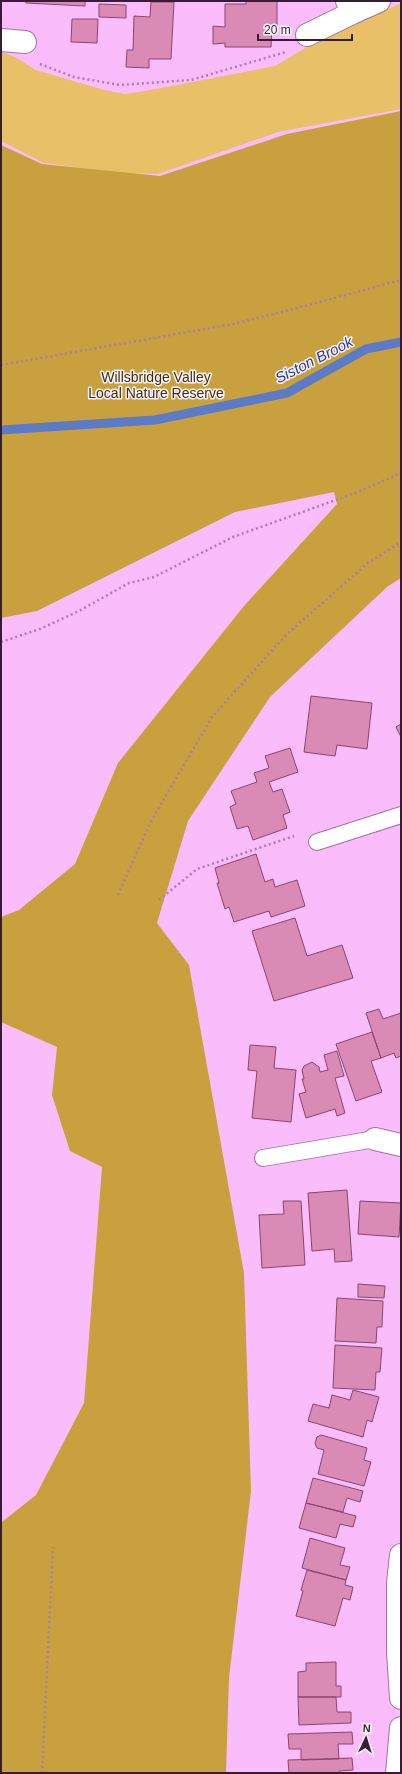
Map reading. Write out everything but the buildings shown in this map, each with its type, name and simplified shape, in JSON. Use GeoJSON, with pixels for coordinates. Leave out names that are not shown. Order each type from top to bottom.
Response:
{"type":"FeatureCollection","features":[{"type":"Feature","properties":{"kind":"street"},"geometry":{"type":"LineString","coordinates":[[307,34],[350,7],[379,1]]}},
{"type":"Feature","properties":{"kind":"street"},"geometry":{"type":"LineString","coordinates":[[2,40],[25,42]]}},
{"type":"Feature","properties":{"kind":"street"},"geometry":{"type":"LineString","coordinates":[[374,1139],[401,1145]]}},
{"type":"Feature","properties":{"kind":"street"},"geometry":{"type":"LineString","coordinates":[[401,1555],[398,1583],[401,1698]]}},
{"type":"Feature","properties":{"kind":"street"},"geometry":{"type":"LineString","coordinates":[[397,1773],[401,1728]]}},
{"type":"Feature","properties":{"kind":"lane"},"geometry":{"type":"LineString","coordinates":[[317,842],[401,815]]}},
{"type":"Feature","properties":{"kind":"lane"},"geometry":{"type":"LineString","coordinates":[[263,1158],[374,1139]]}},
{"type":"Feature","properties":{"kind":"path"},"geometry":{"type":"LineString","coordinates":[[2,40],[21,57],[74,77],[120,85],[192,80],[279,56],[294,49],[307,34]]}},
{"type":"Feature","properties":{"kind":"path"},"geometry":{"type":"LineString","coordinates":[[1,365],[233,324],[401,280]]}},
{"type":"Feature","properties":{"kind":"path"},"geometry":{"type":"LineString","coordinates":[[1,642],[40,629],[79,611],[130,583],[154,577],[233,537],[358,492],[401,473]]}},
{"type":"Feature","properties":{"kind":"path"},"geometry":{"type":"LineString","coordinates":[[118,895],[150,823],[212,717],[288,634],[368,562],[401,542]]}},
{"type":"Feature","properties":{"kind":"path"},"geometry":{"type":"LineString","coordinates":[[159,900],[197,868],[297,835],[317,842]]}},
{"type":"Feature","properties":{"kind":"path"},"geometry":{"type":"LineString","coordinates":[[42,1773],[53,1547]]}},
{"type":"Feature","properties":{"kind":"shaded area"},"geometry":{"type":"Polygon","coordinates":[[[401,3],[401,109],[278,132],[158,174],[121,173],[44,163],[1,141],[1,52],[15,57],[36,70],[104,90],[125,94],[275,66],[312,44],[401,3]]]}},
{"type":"Feature","properties":{"kind":"green space","name":"Willsbridge Valley Local Nature Reserve"},"geometry":{"type":"Polygon","coordinates":[[[401,111],[401,578],[387,587],[270,697],[188,821],[157,923],[189,965],[244,1273],[251,1491],[229,1678],[226,1773],[1,1773],[2,1522],[36,1495],[84,1403],[102,1167],[70,1151],[52,1095],[57,1047],[1,1022],[1,917],[19,910],[75,864],[118,763],[244,606],[337,504],[334,492],[235,512],[37,611],[1,618],[1,145],[42,164],[160,176],[287,134],[401,111]]]}},
{"type":"Feature","properties":{"kind":"waterway","name":"Siston Brook"},"geometry":{"type":"LineString","coordinates":[[1,430],[155,420],[287,393],[366,349],[401,342]]}}]}
